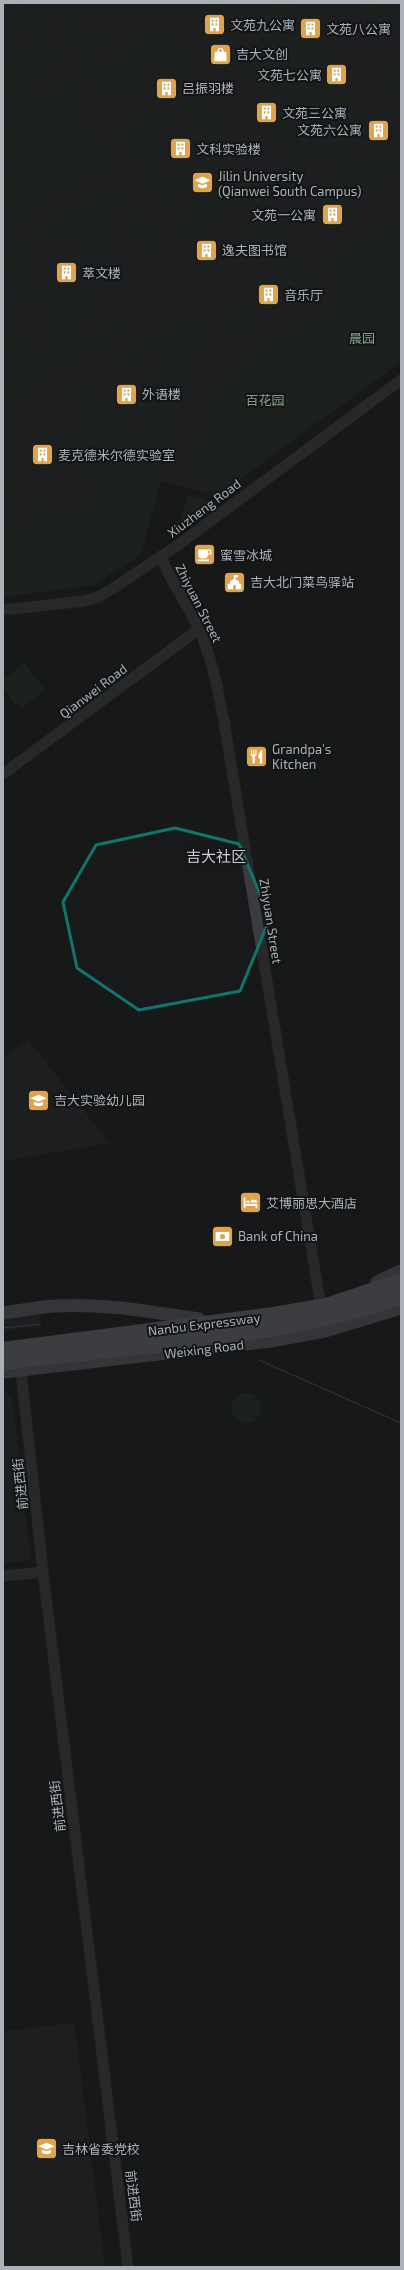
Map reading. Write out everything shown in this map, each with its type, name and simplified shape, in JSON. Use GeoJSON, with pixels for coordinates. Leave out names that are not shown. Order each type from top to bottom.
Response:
{"type":"FeatureCollection","features":[{"type":"Feature","properties":{"kind":"highway","name":"Nanbu Expressway"},"geometry":{"type":"LineString","coordinates":[[3,1350],[274,1315],[326,1306],[401,1281]]}},
{"type":"Feature","properties":{"kind":"highway","name":"Nanbu Expressway"},"geometry":{"type":"LineString","coordinates":[[3,1362],[276,1330],[360,1311],[401,1297]]}},
{"type":"Feature","properties":{"kind":"main road"},"geometry":{"type":"LineString","coordinates":[[3,1343],[199,1320],[320,1301],[354,1292],[401,1271]]}},
{"type":"Feature","properties":{"kind":"main road"},"geometry":{"type":"LineString","coordinates":[[3,1313],[55,1306],[88,1306],[132,1309],[199,1320]]}},
{"type":"Feature","properties":{"kind":"main road","name":"Weixing Road"},"geometry":{"type":"LineString","coordinates":[[3,1372],[272,1341],[325,1331],[397,1311]]}},
{"type":"Feature","properties":{"kind":"street","name":"Xiuzheng Road"},"geometry":{"type":"LineString","coordinates":[[3,610],[98,597],[161,556],[401,380]]}},
{"type":"Feature","properties":{"kind":"street","name":"Zhiyuan Street"},"geometry":{"type":"LineString","coordinates":[[161,556],[168,576],[199,629],[212,662],[223,716],[320,1301]]}},
{"type":"Feature","properties":{"kind":"street","name":"Qianwei Road"},"geometry":{"type":"LineString","coordinates":[[3,774],[199,629]]}},
{"type":"Feature","properties":{"kind":"street","name":"前进西街"},"geometry":{"type":"LineString","coordinates":[[17,1341],[43,1572],[128,2267]]}},
{"type":"Feature","properties":{"kind":"street"},"geometry":{"type":"LineString","coordinates":[[3,1576],[43,1572]]}},
{"type":"Feature","properties":{"kind":"highlighted area"},"geometry":{"type":"Polygon","coordinates":[[[175,828],[239,844],[270,918],[240,991],[139,1010],[77,968],[63,902],[96,845],[175,828]]]}},
{"type":"Feature","properties":{"kind":"shaded area","name":"Jilin University (Qianwei South Campus)"},"geometry":{"type":"Polygon","coordinates":[[[3,3],[401,3],[401,362],[217,496],[161,481],[141,555],[94,585],[3,597],[3,3]]]}},
{"type":"Feature","properties":{"kind":"shaded area","name":"吉大实验幼儿园"},"geometry":{"type":"Polygon","coordinates":[[[28,1039],[109,1143],[3,1161],[3,1057],[28,1039]]]}},
{"type":"Feature","properties":{"kind":"shaded area"},"geometry":{"type":"Polygon","coordinates":[[[40,1315],[41,1326],[3,1331],[3,1319],[40,1315]]]}},
{"type":"Feature","properties":{"kind":"shaded area"},"geometry":{"type":"Polygon","coordinates":[[[3,1387],[12,1399],[31,1560],[3,1563],[3,1387]]]}},
{"type":"Feature","properties":{"kind":"shaded area","name":"吉林省委党校"},"geometry":{"type":"Polygon","coordinates":[[[74,2023],[105,2267],[3,2267],[3,2031],[74,2023]]]}},
{"type":"Feature","properties":{"kind":"green space"},"geometry":{"type":"Polygon","coordinates":[[[15,3],[23,3],[37,28],[31,32],[15,3]]]}},
{"type":"Feature","properties":{"kind":"green space"},"geometry":{"type":"Polygon","coordinates":[[[211,3],[233,3],[195,24],[191,17],[192,14],[211,3]]]}},
{"type":"Feature","properties":{"kind":"green space"},"geometry":{"type":"Polygon","coordinates":[[[271,3],[300,3],[302,6],[286,16],[280,6],[241,27],[245,33],[232,41],[224,28],[245,17],[247,20],[272,6],[271,3]]]}},
{"type":"Feature","properties":{"kind":"green space"},"geometry":{"type":"Polygon","coordinates":[[[383,3],[380,11],[371,16],[362,14],[357,4],[383,3]]]}},
{"type":"Feature","properties":{"kind":"green space"},"geometry":{"type":"Polygon","coordinates":[[[153,8],[156,14],[145,21],[143,13],[153,8]]]}},
{"type":"Feature","properties":{"kind":"green space"},"geometry":{"type":"Polygon","coordinates":[[[279,10],[286,23],[255,41],[248,28],[279,10]]]}},
{"type":"Feature","properties":{"kind":"green space"},"geometry":{"type":"Polygon","coordinates":[[[67,17],[71,19],[66,22],[75,39],[81,36],[84,39],[91,40],[108,34],[111,37],[79,54],[59,22],[67,17]]]}},
{"type":"Feature","properties":{"kind":"green space"},"geometry":{"type":"Polygon","coordinates":[[[166,28],[189,69],[171,78],[160,58],[155,60],[153,57],[135,67],[142,80],[124,90],[127,95],[121,98],[118,93],[106,100],[90,71],[166,28]]]}},
{"type":"Feature","properties":{"kind":"green space"},"geometry":{"type":"Polygon","coordinates":[[[40,33],[57,64],[3,95],[3,68],[40,48],[34,37],[40,33]]]}},
{"type":"Feature","properties":{"kind":"green space"},"geometry":{"type":"Polygon","coordinates":[[[278,33],[287,49],[315,34],[326,53],[313,61],[316,67],[298,77],[275,35],[278,33]]]}},
{"type":"Feature","properties":{"kind":"green space"},"geometry":{"type":"Polygon","coordinates":[[[271,37],[295,79],[284,86],[280,79],[268,86],[271,92],[263,97],[248,71],[276,54],[268,39],[271,37]]]}},
{"type":"Feature","properties":{"kind":"green space"},"geometry":{"type":"Polygon","coordinates":[[[400,66],[401,93],[399,94],[387,73],[400,66]]]}},
{"type":"Feature","properties":{"kind":"green space"},"geometry":{"type":"Polygon","coordinates":[[[192,76],[206,101],[130,144],[120,127],[133,120],[130,116],[135,113],[138,117],[156,107],[165,121],[185,110],[182,105],[186,103],[176,86],[192,76]]]}},
{"type":"Feature","properties":{"kind":"green space"},"geometry":{"type":"Polygon","coordinates":[[[341,78],[352,98],[342,104],[344,109],[338,112],[330,98],[315,107],[301,82],[305,80],[313,94],[341,78]]]}},
{"type":"Feature","properties":{"kind":"green space"},"geometry":{"type":"Polygon","coordinates":[[[298,84],[312,108],[297,117],[305,132],[297,137],[293,130],[282,136],[278,131],[281,129],[274,116],[302,100],[294,86],[298,84]]]}},
{"type":"Feature","properties":{"kind":"green space"},"geometry":{"type":"Polygon","coordinates":[[[64,85],[85,123],[82,125],[78,117],[73,116],[60,123],[51,106],[35,114],[40,125],[20,135],[9,116],[64,85]]]}},
{"type":"Feature","properties":{"kind":"green space"},"geometry":{"type":"Polygon","coordinates":[[[210,109],[236,157],[165,199],[161,198],[146,170],[154,165],[163,182],[219,152],[208,133],[201,137],[192,119],[210,109]]]}},
{"type":"Feature","properties":{"kind":"green space"},"geometry":{"type":"Polygon","coordinates":[[[51,112],[57,123],[47,130],[45,136],[49,144],[31,154],[21,137],[43,125],[40,118],[51,112]]]}},
{"type":"Feature","properties":{"kind":"green space"},"geometry":{"type":"Polygon","coordinates":[[[353,113],[355,117],[361,113],[370,128],[341,144],[351,161],[346,164],[332,139],[348,130],[342,118],[353,113]]]}},
{"type":"Feature","properties":{"kind":"green space"},"geometry":{"type":"Polygon","coordinates":[[[5,118],[16,138],[4,144],[3,119],[5,118]]]}},
{"type":"Feature","properties":{"kind":"green space"},"geometry":{"type":"Polygon","coordinates":[[[73,120],[76,120],[80,126],[53,142],[49,133],[73,120]]]}},
{"type":"Feature","properties":{"kind":"green space"},"geometry":{"type":"Polygon","coordinates":[[[91,132],[108,164],[54,195],[46,182],[66,172],[71,180],[87,171],[78,154],[91,147],[93,142],[89,133],[91,132]]]}},
{"type":"Feature","properties":{"kind":"green space"},"geometry":{"type":"Polygon","coordinates":[[[86,135],[89,142],[88,145],[65,157],[61,156],[58,151],[86,135]]]}},
{"type":"Feature","properties":{"kind":"green space"},"geometry":{"type":"Polygon","coordinates":[[[308,137],[314,149],[330,140],[344,164],[339,168],[329,151],[300,167],[292,153],[296,150],[293,145],[308,137]]]}},
{"type":"Feature","properties":{"kind":"green space"},"geometry":{"type":"Polygon","coordinates":[[[17,141],[26,157],[3,169],[3,149],[17,141]]]}},
{"type":"Feature","properties":{"kind":"green space"},"geometry":{"type":"Polygon","coordinates":[[[143,146],[150,159],[142,163],[135,150],[143,146]]]}},
{"type":"Feature","properties":{"kind":"green space"},"geometry":{"type":"Polygon","coordinates":[[[383,147],[389,159],[387,161],[394,174],[363,192],[360,186],[376,176],[372,170],[370,171],[363,158],[383,147]]]}},
{"type":"Feature","properties":{"kind":"green space"},"geometry":{"type":"Polygon","coordinates":[[[54,153],[57,159],[64,162],[75,156],[81,167],[70,173],[67,168],[44,180],[35,164],[54,153]]]}},
{"type":"Feature","properties":{"kind":"green space"},"geometry":{"type":"Polygon","coordinates":[[[361,160],[368,172],[360,176],[362,181],[358,183],[349,166],[361,160]]]}},
{"type":"Feature","properties":{"kind":"green space"},"geometry":{"type":"Polygon","coordinates":[[[31,167],[40,183],[20,194],[25,202],[13,209],[3,191],[3,182],[31,167]]]}},
{"type":"Feature","properties":{"kind":"green space"},"geometry":{"type":"Polygon","coordinates":[[[346,169],[355,184],[349,188],[347,185],[338,190],[328,179],[346,169]]]}},
{"type":"Feature","properties":{"kind":"green space"},"geometry":{"type":"Polygon","coordinates":[[[247,176],[262,202],[252,208],[247,198],[182,235],[175,222],[175,218],[247,176]]]}},
{"type":"Feature","properties":{"kind":"green space"},"geometry":{"type":"Polygon","coordinates":[[[327,180],[336,191],[335,192],[338,199],[357,188],[360,194],[328,212],[313,187],[327,180]]]}},
{"type":"Feature","properties":{"kind":"green space"},"geometry":{"type":"Polygon","coordinates":[[[41,185],[49,198],[17,216],[14,211],[28,203],[25,198],[31,195],[29,191],[41,185]]]}},
{"type":"Feature","properties":{"kind":"green space"},"geometry":{"type":"Polygon","coordinates":[[[115,189],[124,194],[154,246],[146,250],[119,203],[100,213],[116,240],[84,258],[78,244],[68,236],[57,233],[45,234],[35,240],[27,249],[24,261],[26,276],[37,289],[46,293],[63,293],[77,284],[95,313],[69,328],[79,346],[126,320],[129,327],[63,365],[50,343],[58,334],[62,326],[61,318],[58,312],[43,302],[33,299],[23,299],[3,263],[3,250],[115,189]]]}},
{"type":"Feature","properties":{"kind":"green space"},"geometry":{"type":"Polygon","coordinates":[[[3,201],[13,218],[3,224],[3,201]]]}},
{"type":"Feature","properties":{"kind":"green space"},"geometry":{"type":"Polygon","coordinates":[[[269,213],[310,285],[311,290],[308,296],[272,316],[270,312],[292,300],[249,224],[269,213]]]}},
{"type":"Feature","properties":{"kind":"green space","name":"晨园"},"geometry":{"type":"Polygon","coordinates":[[[401,221],[401,357],[348,396],[310,323],[348,302],[327,263],[401,221]]]}},
{"type":"Feature","properties":{"kind":"green space"},"geometry":{"type":"Polygon","coordinates":[[[3,286],[13,306],[3,314],[3,286]]]}},
{"type":"Feature","properties":{"kind":"green space"},"geometry":{"type":"Polygon","coordinates":[[[232,310],[239,320],[253,314],[259,325],[243,334],[233,333],[222,315],[232,310]]]}},
{"type":"Feature","properties":{"kind":"green space"},"geometry":{"type":"Polygon","coordinates":[[[191,317],[197,329],[197,335],[181,391],[145,381],[147,374],[191,350],[184,338],[169,346],[164,339],[112,368],[108,363],[191,317]]]}},
{"type":"Feature","properties":{"kind":"green space","name":"百花园"},"geometry":{"type":"Polygon","coordinates":[[[308,325],[346,397],[227,485],[195,475],[225,370],[308,325]]]}},
{"type":"Feature","properties":{"kind":"green space"},"geometry":{"type":"Polygon","coordinates":[[[12,335],[24,344],[43,376],[3,399],[3,389],[28,374],[14,348],[3,354],[3,337],[12,335]]]}},
{"type":"Feature","properties":{"kind":"green space"},"geometry":{"type":"Polygon","coordinates":[[[84,378],[89,388],[94,393],[104,397],[133,448],[145,442],[141,435],[148,431],[136,410],[139,402],[176,411],[163,466],[145,464],[139,467],[141,471],[160,477],[140,553],[93,584],[3,596],[3,524],[13,528],[26,530],[42,524],[44,519],[82,528],[89,527],[133,502],[71,387],[72,384],[84,378]]]}},
{"type":"Feature","properties":{"kind":"green space"},"geometry":{"type":"Polygon","coordinates":[[[86,435],[117,490],[118,496],[115,503],[92,516],[80,519],[74,518],[70,514],[100,496],[70,444],[86,435]]]}},
{"type":"Feature","properties":{"kind":"green space"},"geometry":{"type":"Polygon","coordinates":[[[9,484],[16,489],[17,492],[12,499],[9,500],[2,495],[1,492],[6,485],[9,484]]]}},
{"type":"Feature","properties":{"kind":"green space"},"geometry":{"type":"Polygon","coordinates":[[[35,492],[41,492],[45,496],[45,502],[41,506],[35,506],[31,502],[31,496],[35,492]]]}},
{"type":"Feature","properties":{"kind":"green space"},"geometry":{"type":"Polygon","coordinates":[[[188,495],[219,503],[184,529],[179,530],[178,527],[188,495]]]}},
{"type":"Feature","properties":{"kind":"green space"},"geometry":{"type":"Polygon","coordinates":[[[25,663],[45,690],[21,708],[19,703],[16,705],[3,687],[3,680],[25,663]]]}},
{"type":"Feature","properties":{"kind":"green space"},"geometry":{"type":"Polygon","coordinates":[[[246,1393],[257,1397],[261,1408],[257,1419],[246,1423],[235,1419],[231,1408],[235,1397],[246,1393]]]}},
{"type":"Feature","properties":{"kind":"tram line"},"geometry":{"type":"LineString","coordinates":[[3,1328],[40,1324]]}},
{"type":"Feature","properties":{"kind":"tram line"},"geometry":{"type":"LineString","coordinates":[[259,1360],[401,1423]]}},
{"type":"Feature","properties":{"kind":"place","name":"文苑九公寓"},"geometry":{"type":"Point","coordinates":[215,25]}},
{"type":"Feature","properties":{"kind":"place","name":"文苑八公寓"},"geometry":{"type":"Point","coordinates":[311,29]}},
{"type":"Feature","properties":{"kind":"place","name":"吉大文创"},"geometry":{"type":"Point","coordinates":[220,54]}},
{"type":"Feature","properties":{"kind":"place","name":"文苑七公寓"},"geometry":{"type":"Point","coordinates":[337,75]}},
{"type":"Feature","properties":{"kind":"place","name":"吕振羽楼"},"geometry":{"type":"Point","coordinates":[166,88]}},
{"type":"Feature","properties":{"kind":"place","name":"文苑三公寓"},"geometry":{"type":"Point","coordinates":[266,113]}},
{"type":"Feature","properties":{"kind":"place","name":"文苑六公寓"},"geometry":{"type":"Point","coordinates":[378,130]}},
{"type":"Feature","properties":{"kind":"place","name":"文科实验楼"},"geometry":{"type":"Point","coordinates":[181,149]}},
{"type":"Feature","properties":{"kind":"place","name":"Jilin University (Qianwei South Campus)"},"geometry":{"type":"Point","coordinates":[202,183]}},
{"type":"Feature","properties":{"kind":"place","name":"文苑一公寓"},"geometry":{"type":"Point","coordinates":[332,215]}},
{"type":"Feature","properties":{"kind":"place","name":"逸夫图书馆"},"geometry":{"type":"Point","coordinates":[207,250]}},
{"type":"Feature","properties":{"kind":"place","name":"萃文楼"},"geometry":{"type":"Point","coordinates":[66,273]}},
{"type":"Feature","properties":{"kind":"place","name":"音乐厅"},"geometry":{"type":"Point","coordinates":[268,295]}},
{"type":"Feature","properties":{"kind":"place","name":"外语楼"},"geometry":{"type":"Point","coordinates":[126,394]}},
{"type":"Feature","properties":{"kind":"place","name":"麦克德米尔德实验室"},"geometry":{"type":"Point","coordinates":[43,455]}},
{"type":"Feature","properties":{"kind":"place","name":"蜜雪冰城"},"geometry":{"type":"Point","coordinates":[205,555]}},
{"type":"Feature","properties":{"kind":"place","name":"吉大北门菜鸟驿站"},"geometry":{"type":"Point","coordinates":[235,582]}},
{"type":"Feature","properties":{"kind":"place","name":"Grandpa's Kitchen"},"geometry":{"type":"Point","coordinates":[257,756]}},
{"type":"Feature","properties":{"kind":"place","name":"吉大实验幼儿园"},"geometry":{"type":"Point","coordinates":[39,1100]}},
{"type":"Feature","properties":{"kind":"place","name":"艾博丽思大酒店"},"geometry":{"type":"Point","coordinates":[250,1203]}},
{"type":"Feature","properties":{"kind":"place","name":"Bank of China"},"geometry":{"type":"Point","coordinates":[222,1236]}},
{"type":"Feature","properties":{"kind":"place","name":"吉林省委党校"},"geometry":{"type":"Point","coordinates":[47,2149]}},
{"type":"Feature","properties":{"kind":"district","name":"吉大社区"},"geometry":{"type":"Point","coordinates":[216,856]}}]}
